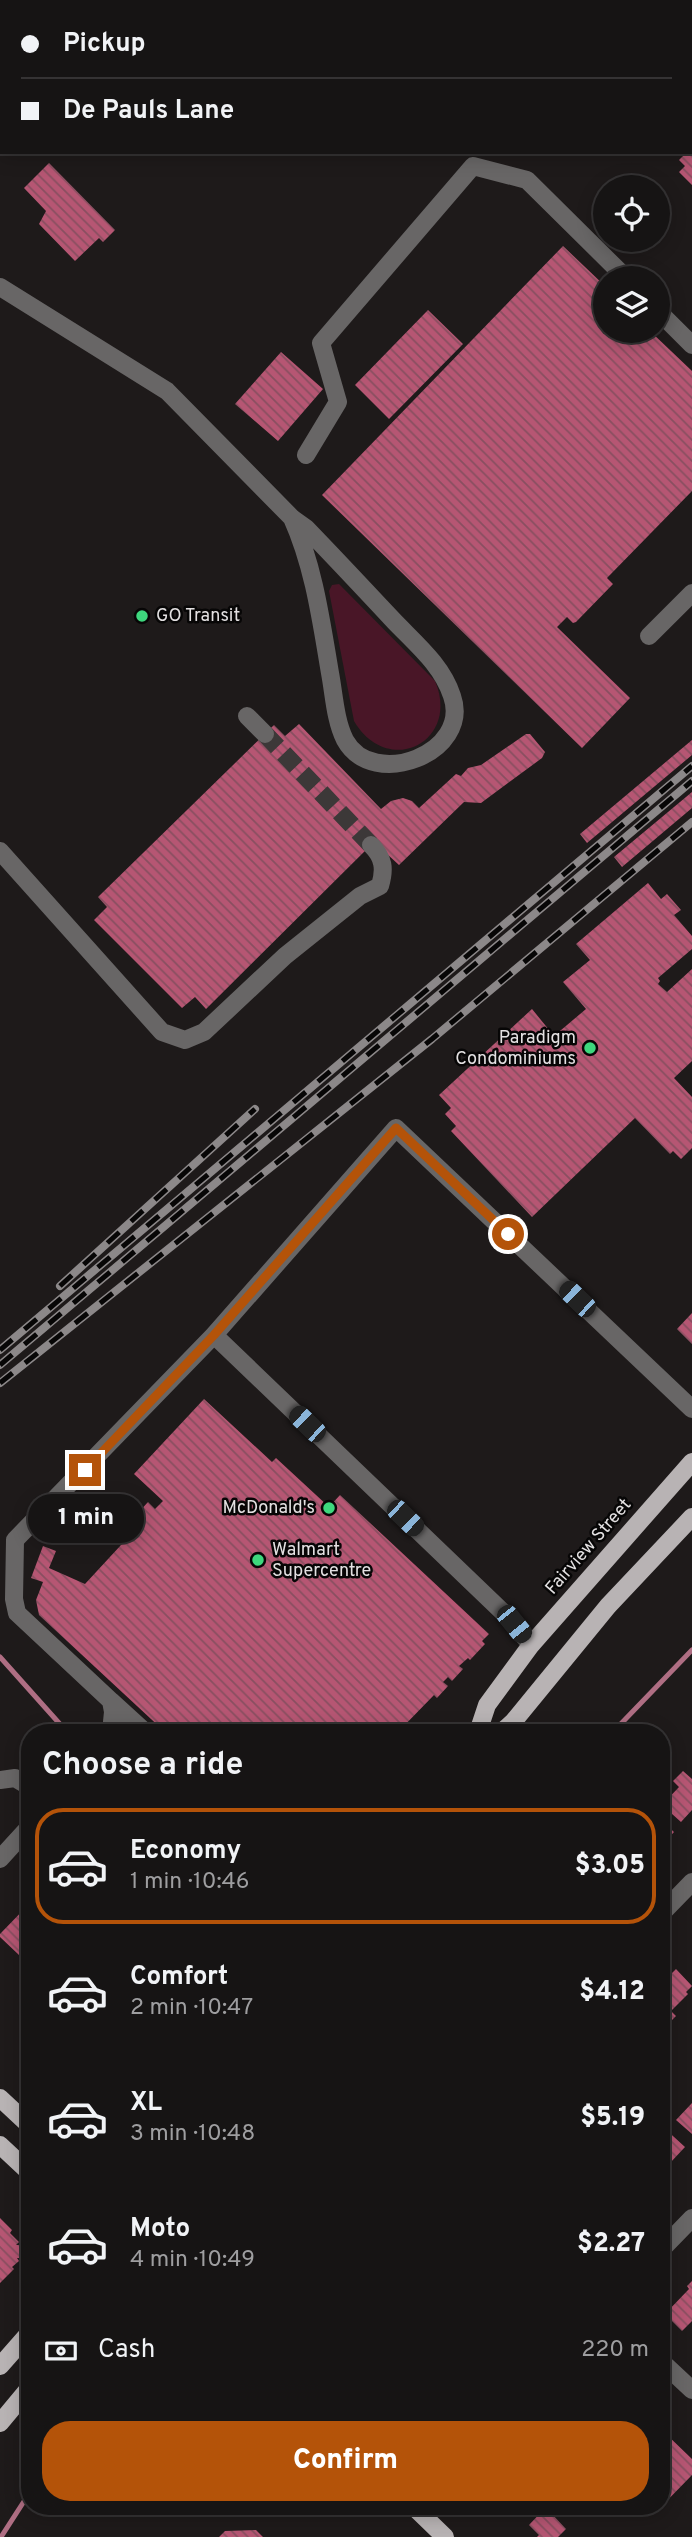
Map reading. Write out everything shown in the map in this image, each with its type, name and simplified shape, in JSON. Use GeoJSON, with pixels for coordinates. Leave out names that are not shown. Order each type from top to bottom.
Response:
{"type":"FeatureCollection","features":[{"type":"Feature","properties":{"kind":"main road","name":"Fairview Street"},"geometry":{"type":"LineString","coordinates":[[481,1724],[488,1705],[531,1645],[692,1462]]}},
{"type":"Feature","properties":{"kind":"main road"},"geometry":{"type":"LineString","coordinates":[[511,1724],[608,1606],[692,1517]]}},
{"type":"Feature","properties":{"kind":"main road"},"geometry":{"type":"LineString","coordinates":[[0,2098],[21,2118]]}},
{"type":"Feature","properties":{"kind":"main road"},"geometry":{"type":"LineString","coordinates":[[0,2145],[21,2166]]}},
{"type":"Feature","properties":{"kind":"main road"},"geometry":{"type":"LineString","coordinates":[[0,2365],[21,2342]]}},
{"type":"Feature","properties":{"kind":"main road"},"geometry":{"type":"LineString","coordinates":[[0,2423],[21,2398]]}},
{"type":"Feature","properties":{"kind":"main road"},"geometry":{"type":"LineString","coordinates":[[422,2515],[445,2537]]}},
{"type":"Feature","properties":{"kind":"street"},"geometry":{"type":"LineString","coordinates":[[306,455],[338,402],[321,343],[473,166],[527,180],[614,266]]}},
{"type":"Feature","properties":{"kind":"street"},"geometry":{"type":"LineString","coordinates":[[0,287],[167,391],[292,518],[306,528],[436,666],[453,697],[455,709],[446,736],[426,755],[411,762],[379,762],[355,751],[346,741],[335,703],[311,569],[292,518]]}},
{"type":"Feature","properties":{"kind":"street"},"geometry":{"type":"LineString","coordinates":[[670,322],[692,345]]}},
{"type":"Feature","properties":{"kind":"street"},"geometry":{"type":"LineString","coordinates":[[649,636],[692,593]]}},
{"type":"Feature","properties":{"kind":"street"},"geometry":{"type":"LineString","coordinates":[[247,716],[265,734]]}},
{"type":"Feature","properties":{"kind":"street"},"geometry":{"type":"LineString","coordinates":[[0,851],[162,1032],[185,1040],[204,1032],[285,956],[360,896],[380,886],[385,870],[371,845]]}},
{"type":"Feature","properties":{"kind":"street"},"geometry":{"type":"LineString","coordinates":[[136,1724],[18,1612],[13,1599],[15,1540],[214,1335],[396,1128],[692,1409]]}},
{"type":"Feature","properties":{"kind":"street"},"geometry":{"type":"LineString","coordinates":[[214,1335],[509,1618],[531,1645]]}},
{"type":"Feature","properties":{"kind":"street"},"geometry":{"type":"LineString","coordinates":[[111,1701],[112,1724]]}},
{"type":"Feature","properties":{"kind":"street"},"geometry":{"type":"LineString","coordinates":[[0,1780],[15,1778],[21,1782]]}},
{"type":"Feature","properties":{"kind":"street"},"geometry":{"type":"LineString","coordinates":[[0,1859],[21,1836]]}},
{"type":"Feature","properties":{"kind":"street"},"geometry":{"type":"LineString","coordinates":[[670,1905],[692,1882]]}},
{"type":"Feature","properties":{"kind":"street"},"geometry":{"type":"LineString","coordinates":[[670,2241],[692,2218]]}},
{"type":"Feature","properties":{"kind":"street"},"geometry":{"type":"LineString","coordinates":[[670,2369],[692,2390]]}},
{"type":"Feature","properties":{"kind":"shaded area"},"geometry":{"type":"Polygon","coordinates":[[[339,584],[435,681],[440,702],[438,721],[430,735],[417,745],[401,750],[385,748],[368,738],[354,721],[329,591],[332,585],[339,584]]]}},
{"type":"Feature","properties":{"kind":"building"},"geometry":{"type":"Polygon","coordinates":[[[685,154],[692,154],[692,185],[679,172],[685,166],[679,160],[685,154]]]}},
{"type":"Feature","properties":{"kind":"building"},"geometry":{"type":"Polygon","coordinates":[[[49,163],[115,230],[103,242],[99,238],[75,261],[39,224],[46,211],[24,188],[49,163]]]}},
{"type":"Feature","properties":{"kind":"building"},"geometry":{"type":"Polygon","coordinates":[[[563,246],[593,275],[593,343],[663,343],[692,371],[692,491],[607,578],[613,584],[576,622],[573,623],[567,617],[557,627],[630,698],[582,748],[322,495],[563,246]]]}},
{"type":"Feature","properties":{"kind":"building"},"geometry":{"type":"Polygon","coordinates":[[[428,310],[463,344],[389,419],[355,385],[428,310]]]}},
{"type":"Feature","properties":{"kind":"building"},"geometry":{"type":"Polygon","coordinates":[[[281,352],[323,389],[278,441],[235,404],[281,352]]]}},
{"type":"Feature","properties":{"kind":"building"},"geometry":{"type":"Polygon","coordinates":[[[299,724],[381,809],[391,801],[403,798],[412,801],[419,808],[456,774],[461,776],[468,768],[481,765],[526,734],[530,734],[545,752],[542,758],[481,803],[464,802],[399,865],[374,842],[206,1009],[195,997],[182,1008],[94,920],[107,907],[98,897],[274,725],[285,736],[299,724]]]}},
{"type":"Feature","properties":{"kind":"building"},"geometry":{"type":"Polygon","coordinates":[[[692,740],[692,755],[587,843],[580,834],[692,740]]]}},
{"type":"Feature","properties":{"kind":"building"},"geometry":{"type":"Polygon","coordinates":[[[692,792],[692,808],[622,867],[614,857],[692,792]]]}},
{"type":"Feature","properties":{"kind":"building","name":"Paradigm Condominiums"},"geometry":{"type":"Polygon","coordinates":[[[648,883],[661,899],[667,894],[681,910],[674,915],[692,936],[692,949],[658,978],[658,984],[667,992],[692,969],[692,1061],[674,1078],[692,1097],[692,1148],[681,1159],[673,1151],[670,1154],[635,1118],[532,1217],[451,1131],[456,1126],[445,1114],[451,1108],[439,1095],[532,1009],[554,1036],[586,1009],[563,982],[590,960],[576,944],[648,883]]]}},
{"type":"Feature","properties":{"kind":"building"},"geometry":{"type":"Polygon","coordinates":[[[692,1313],[692,1344],[677,1329],[692,1313]]]}},
{"type":"Feature","properties":{"kind":"building","name":"Walmart Supercentre"},"geometry":{"type":"Polygon","coordinates":[[[204,1399],[272,1462],[276,1458],[329,1507],[340,1495],[489,1634],[482,1641],[485,1644],[470,1660],[468,1658],[459,1666],[463,1669],[452,1681],[448,1677],[443,1682],[448,1686],[437,1698],[434,1695],[406,1724],[156,1724],[39,1615],[36,1600],[43,1582],[31,1578],[43,1546],[56,1551],[49,1568],[85,1584],[145,1519],[138,1513],[148,1502],[155,1509],[163,1501],[134,1474],[204,1399]]]}},
{"type":"Feature","properties":{"kind":"building"},"geometry":{"type":"Polygon","coordinates":[[[683,1771],[692,1779],[692,1810],[681,1822],[670,1812],[670,1797],[679,1787],[673,1781],[683,1771]]]}},
{"type":"Feature","properties":{"kind":"building"},"geometry":{"type":"Polygon","coordinates":[[[21,1912],[19,1955],[0,1934],[21,1912]]]}},
{"type":"Feature","properties":{"kind":"building"},"geometry":{"type":"Polygon","coordinates":[[[676,1969],[692,1986],[671,2011],[676,2016],[670,2022],[670,1975],[676,1969]]]}},
{"type":"Feature","properties":{"kind":"building"},"geometry":{"type":"Polygon","coordinates":[[[692,2103],[692,2134],[676,2120],[692,2103]]]}},
{"type":"Feature","properties":{"kind":"building"},"geometry":{"type":"Polygon","coordinates":[[[670,2133],[685,2147],[670,2163],[670,2133]]]}},
{"type":"Feature","properties":{"kind":"building"},"geometry":{"type":"Polygon","coordinates":[[[0,2218],[12,2230],[10,2233],[19,2242],[16,2245],[21,2245],[21,2258],[17,2258],[19,2261],[12,2267],[14,2269],[0,2283],[0,2218]]]}},
{"type":"Feature","properties":{"kind":"building"},"geometry":{"type":"Polygon","coordinates":[[[692,2281],[692,2321],[682,2331],[670,2319],[670,2309],[689,2289],[687,2286],[692,2281]]]}},
{"type":"Feature","properties":{"kind":"building"},"geometry":{"type":"Polygon","coordinates":[[[670,2438],[692,2459],[692,2475],[670,2498],[670,2438]]]}},
{"type":"Feature","properties":{"kind":"building"},"geometry":{"type":"Polygon","coordinates":[[[538,2515],[553,2515],[566,2529],[558,2537],[537,2537],[539,2535],[529,2525],[538,2515]]]}},
{"type":"Feature","properties":{"kind":"building"},"geometry":{"type":"Polygon","coordinates":[[[256,2530],[263,2537],[219,2537],[225,2531],[256,2530]]]}},
{"type":"Feature","properties":{"kind":"waterway"},"geometry":{"type":"LineString","coordinates":[[621,1724],[692,1650]]}},
{"type":"Feature","properties":{"kind":"waterway"},"geometry":{"type":"LineString","coordinates":[[0,1657],[60,1724]]}},
{"type":"Feature","properties":{"kind":"waterway"},"geometry":{"type":"LineString","coordinates":[[1,2537],[21,2506]]}},
{"type":"Feature","properties":{"kind":"tunnel"},"geometry":{"type":"LineString","coordinates":[[265,734],[371,845]]}},
{"type":"Feature","properties":{"kind":"railway"},"geometry":{"type":"LineString","coordinates":[[0,1350],[692,766]]}},
{"type":"Feature","properties":{"kind":"railway"},"geometry":{"type":"LineString","coordinates":[[0,1365],[692,781]]}},
{"type":"Feature","properties":{"kind":"railway"},"geometry":{"type":"LineString","coordinates":[[0,1383],[432,1039],[692,822]]}},
{"type":"Feature","properties":{"kind":"railway"},"geometry":{"type":"LineString","coordinates":[[60,1286],[255,1109]]}},
{"type":"Feature","properties":{"kind":"place","name":"GO Transit"},"geometry":{"type":"Point","coordinates":[142,616]}},
{"type":"Feature","properties":{"kind":"place","name":"Paradigm Condominiums"},"geometry":{"type":"Point","coordinates":[590,1048]}},
{"type":"Feature","properties":{"kind":"place","name":"McDonald's"},"geometry":{"type":"Point","coordinates":[329,1508]}},
{"type":"Feature","properties":{"kind":"place","name":"Walmart Supercentre"},"geometry":{"type":"Point","coordinates":[258,1560]}},
{"type":"Feature","properties":{"kind":"route"},"geometry":{"type":"LineString","coordinates":[[85,1470],[214,1335],[396,1128],[508,1234]]}}]}
